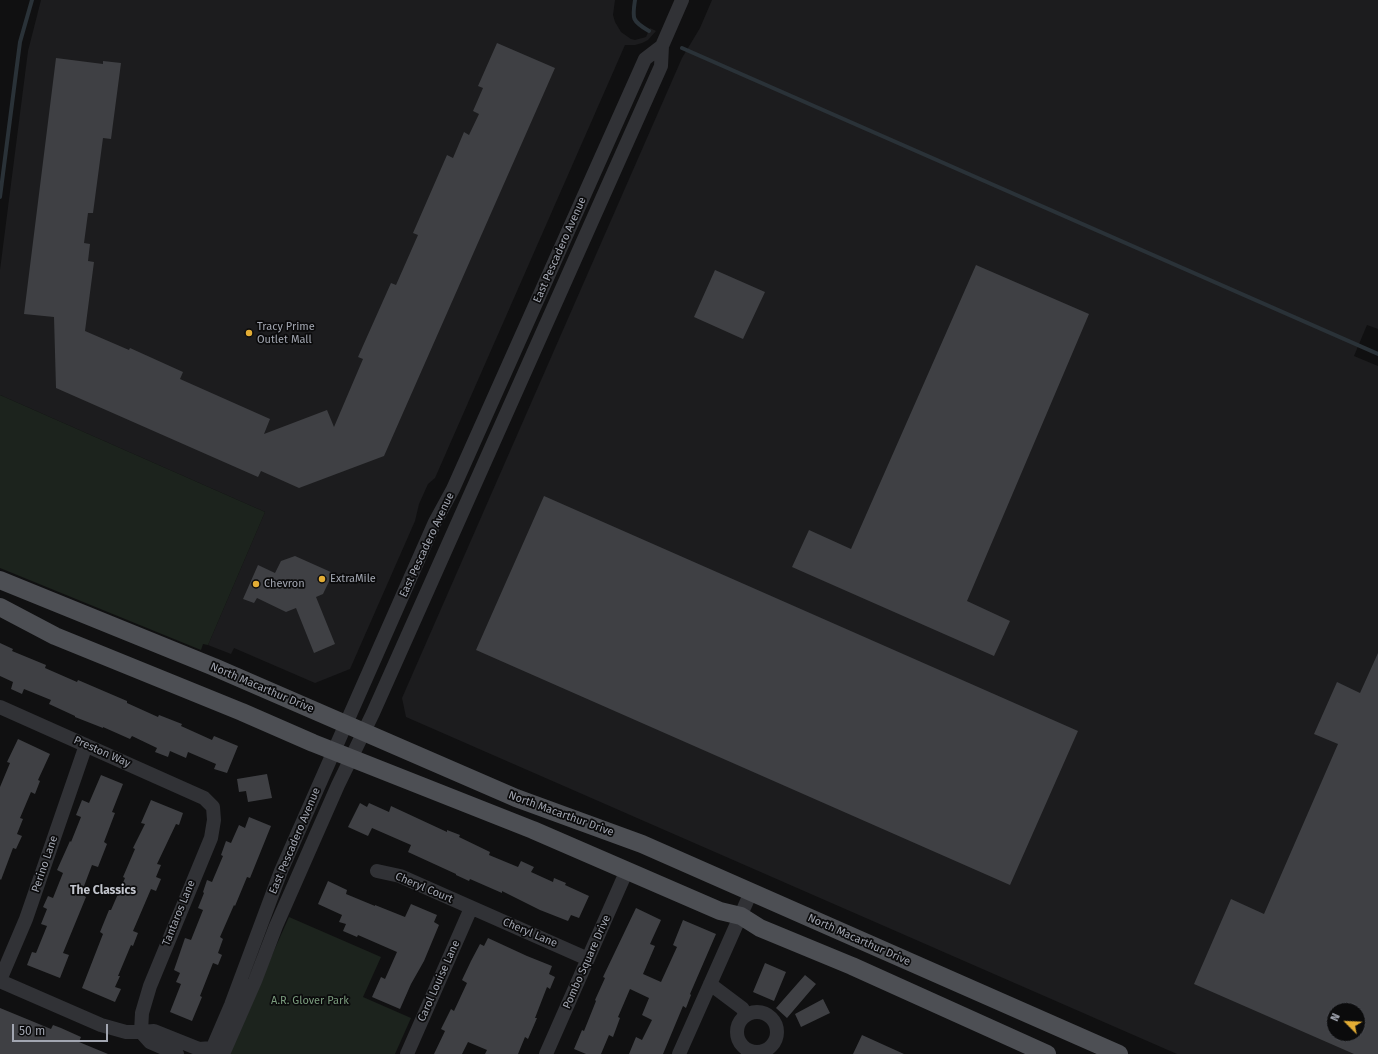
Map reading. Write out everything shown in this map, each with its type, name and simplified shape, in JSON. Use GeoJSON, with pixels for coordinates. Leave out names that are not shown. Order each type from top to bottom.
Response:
{"type":"FeatureCollection","features":[{"type":"Feature","properties":{"kind":"main road","name":"North Macarthur Drive"},"geometry":{"type":"LineString","coordinates":[[0,580],[214,668],[516,798],[642,844],[1119,1054]]}},
{"type":"Feature","properties":{"kind":"main road"},"geometry":{"type":"LineString","coordinates":[[0,607],[55,636],[242,712],[333,752],[533,830],[720,910],[740,916],[760,928],[852,966],[1047,1054]]}},
{"type":"Feature","properties":{"kind":"street","name":"East Pescadero Avenue"},"geometry":{"type":"LineString","coordinates":[[215,1052],[255,981],[276,926],[338,784],[364,732],[661,66],[662,46],[682,0]]}},
{"type":"Feature","properties":{"kind":"street","name":"East Pescadero Avenue"},"geometry":{"type":"LineString","coordinates":[[215,1052],[281,871],[345,724],[435,522],[453,489],[646,59],[662,46]]}},
{"type":"Feature","properties":{"kind":"street","name":"Preston Way"},"geometry":{"type":"LineString","coordinates":[[0,707],[204,798]]}},
{"type":"Feature","properties":{"kind":"street","name":"Perino Lane"},"geometry":{"type":"LineString","coordinates":[[0,980],[26,919],[86,745]]}},
{"type":"Feature","properties":{"kind":"street","name":"Tantaros Lane"},"geometry":{"type":"LineString","coordinates":[[141,1032],[142,1013],[150,986],[211,838],[214,820],[213,807],[204,798]]}},
{"type":"Feature","properties":{"kind":"street","name":"Pombo Square Drive"},"geometry":{"type":"LineString","coordinates":[[546,1054],[627,870]]}},
{"type":"Feature","properties":{"kind":"street","name":"Cheryl Court"},"geometry":{"type":"LineString","coordinates":[[376,871],[400,876],[471,908]]}},
{"type":"Feature","properties":{"kind":"street"},"geometry":{"type":"LineString","coordinates":[[679,1054],[751,892]]}},
{"type":"Feature","properties":{"kind":"street","name":"Cheryl Lane"},"geometry":{"type":"LineString","coordinates":[[471,908],[588,959]]}},
{"type":"Feature","properties":{"kind":"street","name":"Carol Louise Lane"},"geometry":{"type":"LineString","coordinates":[[407,1054],[471,908]]}},
{"type":"Feature","properties":{"kind":"street"},"geometry":{"type":"LineString","coordinates":[[0,980],[101,1025],[126,1032],[154,1031],[199,1049],[215,1052]]}},
{"type":"Feature","properties":{"kind":"street"},"geometry":{"type":"LineString","coordinates":[[710,984],[742,1008],[746,1014]]}},
{"type":"Feature","properties":{"kind":"street"},"geometry":{"type":"LineString","coordinates":[[141,1032],[150,1042],[177,1054]]}},
{"type":"Feature","properties":{"kind":"shaded area","name":"Tracy Prime Outlet Mall"},"geometry":{"type":"Polygon","coordinates":[[[41,0],[615,0],[613,15],[621,32],[635,40],[646,37],[650,28],[656,31],[648,40],[642,43],[625,45],[435,478],[428,484],[419,504],[415,521],[350,669],[315,683],[234,648],[231,654],[208,645],[265,512],[0,395],[0,270],[28,51],[41,0]]]}},
{"type":"Feature","properties":{"kind":"shaded area"},"geometry":{"type":"Polygon","coordinates":[[[712,0],[1378,0],[1378,329],[1367,325],[1354,356],[1378,366],[1378,1054],[1177,1054],[406,717],[402,698],[682,58],[700,28],[712,0]]]}},
{"type":"Feature","properties":{"kind":"green space"},"geometry":{"type":"Polygon","coordinates":[[[0,395],[265,512],[208,645],[203,644],[201,650],[0,568],[0,395]]]}},
{"type":"Feature","properties":{"kind":"green space","name":"A.R. Glover Park"},"geometry":{"type":"Polygon","coordinates":[[[289,917],[381,957],[363,997],[411,1018],[395,1054],[228,1054],[289,917]]]}},
{"type":"Feature","properties":{"kind":"building"},"geometry":{"type":"Polygon","coordinates":[[[497,43],[555,68],[384,456],[299,488],[261,471],[258,477],[56,388],[54,317],[24,314],[56,58],[103,64],[103,61],[121,63],[111,139],[103,138],[93,213],[88,213],[84,243],[90,244],[88,261],[94,262],[85,331],[129,350],[130,348],[183,372],[180,379],[270,419],[264,434],[327,410],[334,427],[363,359],[358,357],[391,283],[396,285],[418,235],[413,233],[447,155],[453,158],[464,132],[469,135],[479,114],[473,111],[483,88],[478,86],[497,43]]]}},
{"type":"Feature","properties":{"kind":"building"},"geometry":{"type":"Polygon","coordinates":[[[976,265],[1089,314],[967,601],[1010,621],[994,656],[792,567],[809,530],[851,549],[976,265]]]}},
{"type":"Feature","properties":{"kind":"building"},"geometry":{"type":"Polygon","coordinates":[[[715,270],[765,292],[743,339],[694,317],[715,270]]]}},
{"type":"Feature","properties":{"kind":"building"},"geometry":{"type":"Polygon","coordinates":[[[544,496],[1078,731],[1010,885],[476,650],[544,496]]]}},
{"type":"Feature","properties":{"kind":"building"},"geometry":{"type":"Polygon","coordinates":[[[295,556],[333,573],[323,594],[316,597],[335,644],[314,653],[296,608],[286,612],[257,598],[254,603],[243,599],[258,565],[275,573],[281,561],[295,556]]]}},
{"type":"Feature","properties":{"kind":"building"},"geometry":{"type":"Polygon","coordinates":[[[0,643],[13,649],[12,651],[46,665],[45,668],[77,682],[78,680],[127,701],[127,703],[158,717],[159,715],[182,724],[181,726],[212,740],[214,736],[238,746],[227,773],[214,769],[216,764],[188,752],[186,758],[170,751],[168,757],[155,752],[157,748],[132,736],[130,739],[75,717],[49,704],[51,700],[24,689],[22,694],[11,689],[13,682],[0,676],[0,643]]]}},
{"type":"Feature","properties":{"kind":"building"},"geometry":{"type":"Polygon","coordinates":[[[1378,653],[1378,1054],[1354,1054],[1327,1042],[1366,1042],[1366,1002],[1326,1002],[1326,1042],[1194,984],[1231,899],[1264,914],[1338,744],[1314,734],[1337,682],[1360,693],[1378,653]]]}},
{"type":"Feature","properties":{"kind":"building"},"geometry":{"type":"Polygon","coordinates":[[[18,739],[50,754],[38,780],[40,781],[35,794],[31,792],[20,818],[23,819],[17,834],[22,836],[16,849],[13,848],[1,880],[0,787],[10,763],[7,762],[18,739]]]}},
{"type":"Feature","properties":{"kind":"building"},"geometry":{"type":"Polygon","coordinates":[[[267,774],[272,798],[248,802],[246,791],[239,792],[237,779],[267,774]]]}},
{"type":"Feature","properties":{"kind":"building"},"geometry":{"type":"Polygon","coordinates":[[[101,775],[123,784],[112,812],[115,813],[104,842],[107,844],[98,867],[92,865],[81,894],[86,897],[63,953],[69,955],[60,978],[27,965],[32,952],[36,953],[47,926],[41,924],[47,909],[43,907],[48,896],[53,898],[63,873],[57,870],[70,841],[71,842],[81,817],[76,815],[82,800],[89,803],[101,775]]]}},
{"type":"Feature","properties":{"kind":"building"},"geometry":{"type":"Polygon","coordinates":[[[151,800],[183,813],[179,825],[176,824],[157,864],[161,865],[156,877],[161,879],[156,891],[151,889],[133,931],[138,933],[133,946],[131,945],[118,976],[120,976],[115,987],[121,989],[115,1002],[82,988],[103,934],[100,932],[125,878],[123,877],[135,849],[133,848],[145,824],[141,823],[151,800]]]}},
{"type":"Feature","properties":{"kind":"building"},"geometry":{"type":"Polygon","coordinates":[[[360,803],[367,807],[369,803],[389,812],[391,806],[447,832],[447,830],[460,835],[459,837],[490,852],[489,855],[518,867],[521,861],[534,867],[531,872],[553,882],[554,878],[566,883],[565,885],[589,896],[579,918],[571,915],[568,921],[540,910],[502,891],[502,893],[470,879],[469,881],[408,852],[411,845],[372,828],[368,836],[348,827],[360,803]]]}},
{"type":"Feature","properties":{"kind":"building"},"geometry":{"type":"Polygon","coordinates":[[[249,817],[271,826],[250,878],[247,877],[220,937],[223,939],[218,953],[222,955],[218,965],[213,963],[200,996],[202,997],[192,1021],[170,1012],[181,984],[176,982],[180,973],[174,970],[185,938],[191,940],[203,910],[198,908],[207,880],[212,882],[223,856],[221,855],[226,841],[231,843],[239,825],[245,828],[249,817]]]}},
{"type":"Feature","properties":{"kind":"building"},"geometry":{"type":"Polygon","coordinates":[[[328,881],[347,890],[346,894],[405,917],[411,904],[437,915],[434,922],[439,925],[424,961],[411,984],[400,1009],[372,997],[381,977],[385,979],[397,952],[358,935],[357,937],[343,931],[346,924],[339,922],[342,915],[318,904],[328,881]]]}},
{"type":"Feature","properties":{"kind":"building"},"geometry":{"type":"Polygon","coordinates":[[[636,908],[661,920],[650,944],[655,946],[643,974],[661,982],[677,947],[673,945],[683,920],[716,934],[690,994],[691,995],[686,1008],[683,1006],[663,1054],[629,1054],[636,1037],[642,1040],[652,1020],[642,1015],[649,998],[630,989],[618,1017],[620,1018],[613,1037],[609,1035],[601,1054],[586,1054],[574,1049],[582,1030],[584,1031],[605,978],[603,977],[636,908]]]}},
{"type":"Feature","properties":{"kind":"building"},"geometry":{"type":"Polygon","coordinates":[[[488,938],[552,966],[549,974],[555,977],[550,989],[547,987],[535,1018],[537,1018],[528,1039],[525,1037],[518,1054],[485,1054],[487,1050],[468,1042],[462,1054],[434,1054],[445,1031],[441,1029],[451,1009],[454,1011],[467,983],[462,980],[480,944],[484,946],[488,938]]]}},
{"type":"Feature","properties":{"kind":"building"},"geometry":{"type":"Polygon","coordinates":[[[765,963],[786,972],[774,1001],[753,992],[765,963]]]}},
{"type":"Feature","properties":{"kind":"building"},"geometry":{"type":"Polygon","coordinates":[[[805,975],[816,984],[787,1018],[776,1008],[805,975]]]}},
{"type":"Feature","properties":{"kind":"building"},"geometry":{"type":"Polygon","coordinates":[[[823,999],[830,1013],[801,1027],[795,1014],[823,999]]]}},
{"type":"Feature","properties":{"kind":"building"},"geometry":{"type":"Polygon","coordinates":[[[0,1008],[51,1029],[53,1025],[61,1028],[81,1037],[79,1042],[108,1054],[0,1054],[0,1008]]]}},
{"type":"Feature","properties":{"kind":"building"},"geometry":{"type":"Polygon","coordinates":[[[862,1035],[904,1054],[853,1054],[862,1035]]]}},
{"type":"Feature","properties":{"kind":"waterway"},"geometry":{"type":"LineString","coordinates":[[0,197],[20,42],[32,0]]}},
{"type":"Feature","properties":{"kind":"waterway"},"geometry":{"type":"LineString","coordinates":[[635,0],[634,19],[639,25],[649,31]]}},
{"type":"Feature","properties":{"kind":"waterway"},"geometry":{"type":"LineString","coordinates":[[682,48],[1378,354]]}},
{"type":"Feature","properties":{"kind":"place","name":"Tracy Prime Outlet Mall"},"geometry":{"type":"Point","coordinates":[249,333]}},
{"type":"Feature","properties":{"kind":"place","name":"ExtraMile"},"geometry":{"type":"Point","coordinates":[322,579]}},
{"type":"Feature","properties":{"kind":"place","name":"Chevron"},"geometry":{"type":"Point","coordinates":[256,584]}},
{"type":"Feature","properties":{"kind":"district","name":"The Classics"},"geometry":{"type":"Point","coordinates":[103,891]}}]}
